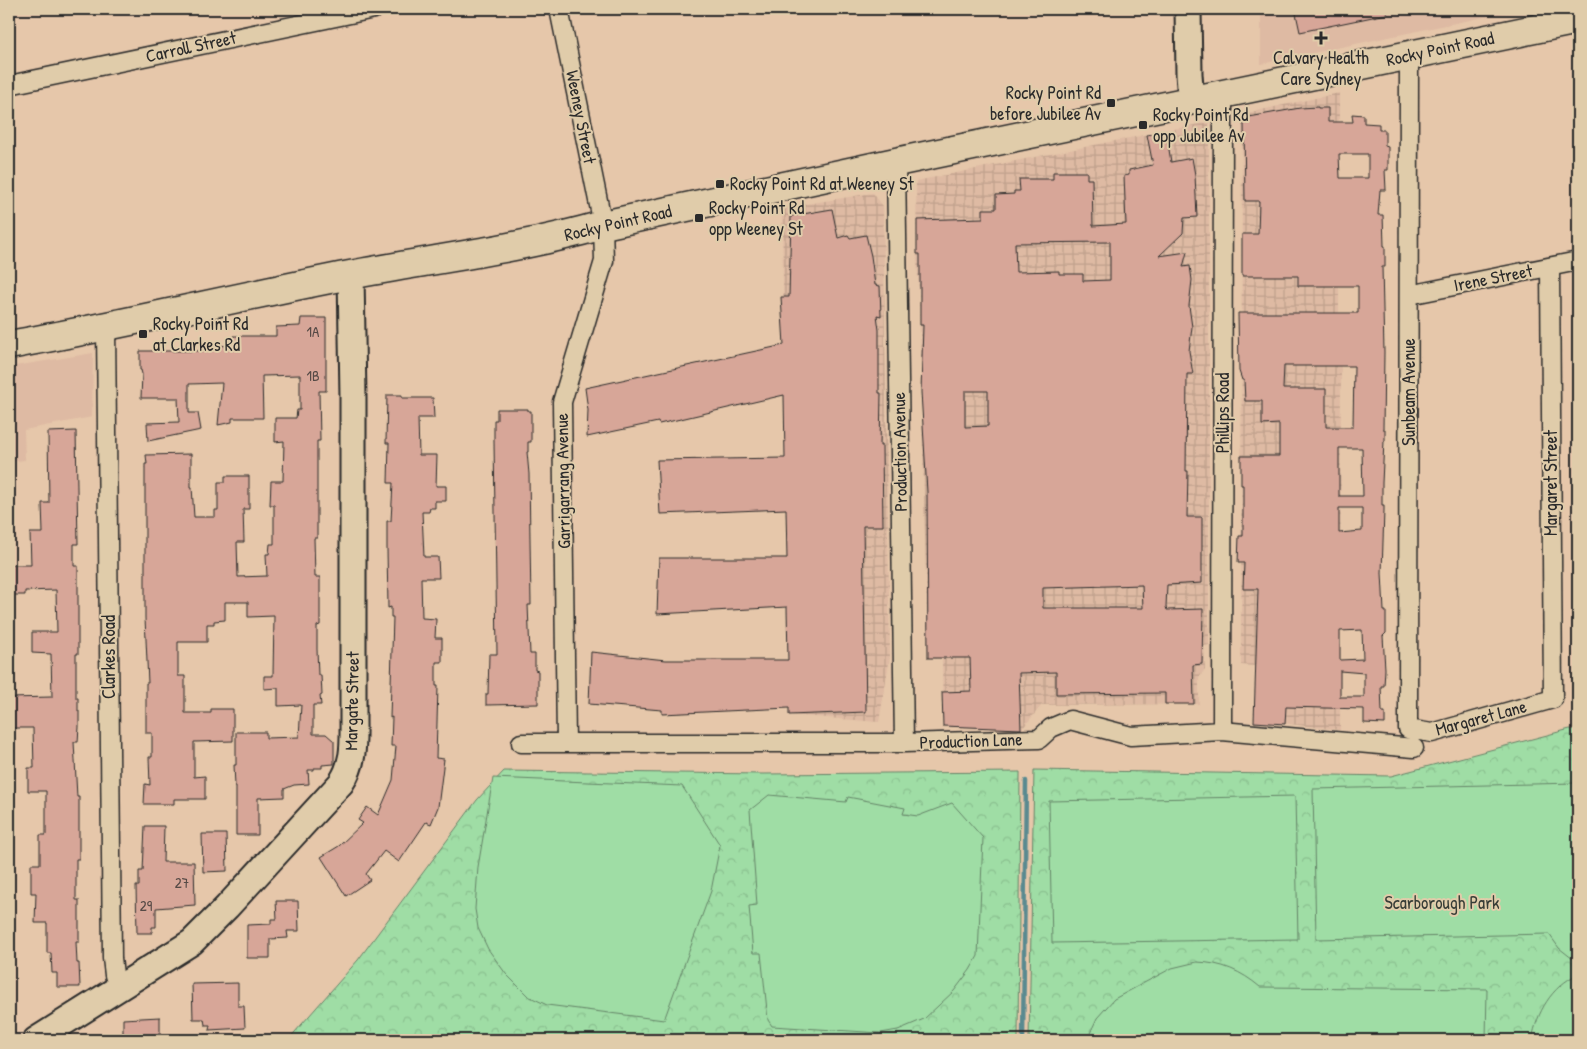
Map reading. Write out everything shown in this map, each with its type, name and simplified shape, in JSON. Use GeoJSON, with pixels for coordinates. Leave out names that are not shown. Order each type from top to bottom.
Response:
{"type":"FeatureCollection","features":[{"type":"Feature","properties":{"kind":"main road","name":"Rocky Point Road"},"geometry":{"type":"LineString","coordinates":[[9,345],[350,275],[569,235],[603,225],[896,162],[1578,20]]}},
{"type":"Feature","properties":{"kind":"street","name":"Carroll Street"},"geometry":{"type":"LineString","coordinates":[[9,85],[374,9]]}},
{"type":"Feature","properties":{"kind":"street","name":"Weeney Street"},"geometry":{"type":"LineString","coordinates":[[559,9],[603,225]]}},
{"type":"Feature","properties":{"kind":"street"},"geometry":{"type":"LineString","coordinates":[[1188,9],[1191,100]]}},
{"type":"Feature","properties":{"kind":"street","name":"Sunbeam Avenue"},"geometry":{"type":"LineString","coordinates":[[1408,729],[1409,55]]}},
{"type":"Feature","properties":{"kind":"street","name":"Phillips Road"},"geometry":{"type":"LineString","coordinates":[[1222,732],[1223,94]]}},
{"type":"Feature","properties":{"kind":"street","name":"Production Avenue"},"geometry":{"type":"LineString","coordinates":[[896,162],[904,743]]}},
{"type":"Feature","properties":{"kind":"street","name":"Garrigarrang Avenue"},"geometry":{"type":"LineString","coordinates":[[566,743],[562,402],[604,260],[603,225]]}},
{"type":"Feature","properties":{"kind":"street","name":"Irene Street"},"geometry":{"type":"LineString","coordinates":[[1409,295],[1578,261]]}},
{"type":"Feature","properties":{"kind":"street","name":"Margaret Street"},"geometry":{"type":"LineString","coordinates":[[1550,267],[1553,699]]}},
{"type":"Feature","properties":{"kind":"street","name":"Margate Street"},"geometry":{"type":"LineString","coordinates":[[36,1040],[192,942],[210,925],[341,783],[351,764],[353,397],[350,275]]}},
{"type":"Feature","properties":{"kind":"street","name":"Clarkes Road"},"geometry":{"type":"LineString","coordinates":[[106,326],[112,958],[118,988]]}},
{"type":"Feature","properties":{"kind":"street","name":"Margaret Lane"},"geometry":{"type":"LineString","coordinates":[[1408,729],[1432,733],[1553,699]]}},
{"type":"Feature","properties":{"kind":"street","name":"Production Lane"},"geometry":{"type":"LineString","coordinates":[[521,743],[904,743],[1039,739],[1051,728],[1070,720],[1131,736],[1222,732],[1414,748]]}},
{"type":"Feature","properties":{"kind":"shaded area","name":"Calvary Health Care Sydney"},"geometry":{"type":"Polygon","coordinates":[[[1264,9],[1522,9],[1261,64],[1261,13],[1264,9]]]}},
{"type":"Feature","properties":{"kind":"shaded area"},"geometry":{"type":"Polygon","coordinates":[[[1339,93],[1339,313],[1341,366],[1340,730],[1255,720],[1256,666],[1241,665],[1242,114],[1339,93]]]}},
{"type":"Feature","properties":{"kind":"shaded area"},"geometry":{"type":"Polygon","coordinates":[[[1209,122],[1209,645],[1204,646],[1205,669],[1199,678],[1199,704],[1042,705],[1021,730],[943,726],[942,659],[928,658],[916,181],[1209,122]]]}},
{"type":"Feature","properties":{"kind":"shaded area"},"geometry":{"type":"Polygon","coordinates":[[[873,193],[883,206],[890,657],[879,722],[789,715],[782,208],[873,193]]]}},
{"type":"Feature","properties":{"kind":"shaded area"},"geometry":{"type":"Polygon","coordinates":[[[93,353],[92,417],[24,430],[25,460],[9,462],[9,367],[93,353]]]}},
{"type":"Feature","properties":{"kind":"green space","name":"Scarborough Park"},"geometry":{"type":"Polygon","coordinates":[[[1570,729],[1578,730],[1578,1040],[1029,1040],[1034,770],[1391,776],[1570,729]]]}},
{"type":"Feature","properties":{"kind":"green space"},"geometry":{"type":"Polygon","coordinates":[[[504,771],[763,774],[1020,772],[1018,1040],[288,1040],[358,960],[477,800],[504,771]]]}},
{"type":"Feature","properties":{"kind":"green space"},"geometry":{"type":"Polygon","coordinates":[[[493,778],[682,786],[720,845],[711,891],[664,1020],[547,1005],[528,996],[506,974],[488,949],[478,928],[475,909],[478,867],[493,778]]]}},
{"type":"Feature","properties":{"kind":"green space"},"geometry":{"type":"Polygon","coordinates":[[[1576,783],[1578,820],[1578,963],[1559,948],[1549,934],[1316,939],[1313,789],[1576,783]]]}},
{"type":"Feature","properties":{"kind":"green space"},"geometry":{"type":"Polygon","coordinates":[[[769,795],[846,802],[848,797],[905,808],[903,814],[918,816],[952,803],[983,838],[978,956],[954,991],[924,1019],[898,1030],[881,1033],[772,1026],[768,1020],[761,953],[753,953],[749,906],[757,905],[750,810],[769,795]]]}},
{"type":"Feature","properties":{"kind":"green space"},"geometry":{"type":"Polygon","coordinates":[[[1295,796],[1298,939],[1052,943],[1049,801],[1295,796]]]}},
{"type":"Feature","properties":{"kind":"green space"},"geometry":{"type":"Polygon","coordinates":[[[1197,962],[1215,964],[1231,969],[1246,976],[1260,987],[1487,989],[1486,1040],[1087,1040],[1097,1018],[1114,999],[1172,968],[1197,962]]]}},
{"type":"Feature","properties":{"kind":"green space"},"geometry":{"type":"Polygon","coordinates":[[[1578,974],[1578,1040],[1532,1040],[1537,1020],[1547,1001],[1568,979],[1578,974]]]}},
{"type":"Feature","properties":{"kind":"building"},"geometry":{"type":"Polygon","coordinates":[[[1295,9],[1387,9],[1387,14],[1300,32],[1295,9]]]}},
{"type":"Feature","properties":{"kind":"building"},"geometry":{"type":"Polygon","coordinates":[[[1300,108],[1328,108],[1328,122],[1353,122],[1352,114],[1364,115],[1364,123],[1379,124],[1379,130],[1385,130],[1385,146],[1388,147],[1388,170],[1385,170],[1386,190],[1380,190],[1378,215],[1383,215],[1385,246],[1385,267],[1382,267],[1383,429],[1385,429],[1385,441],[1382,483],[1382,505],[1384,505],[1384,510],[1382,573],[1386,633],[1383,636],[1384,686],[1381,686],[1382,712],[1385,712],[1385,724],[1364,723],[1364,709],[1286,707],[1285,724],[1254,722],[1258,589],[1243,589],[1244,563],[1238,563],[1239,536],[1243,536],[1241,456],[1279,456],[1279,424],[1262,425],[1262,401],[1245,401],[1244,380],[1242,380],[1239,371],[1238,313],[1358,313],[1358,286],[1298,286],[1298,276],[1242,276],[1242,234],[1258,234],[1259,201],[1245,201],[1244,123],[1249,117],[1300,108]],[[1339,154],[1340,178],[1368,178],[1368,154],[1339,154]],[[1284,366],[1283,389],[1326,389],[1326,427],[1353,427],[1354,366],[1284,366]],[[1339,448],[1339,496],[1363,496],[1362,448],[1339,448]],[[1339,508],[1339,533],[1362,531],[1362,508],[1339,508]],[[1362,630],[1340,631],[1340,660],[1363,659],[1362,630]],[[1340,671],[1340,697],[1364,697],[1364,673],[1340,671]]]}},
{"type":"Feature","properties":{"kind":"building"},"geometry":{"type":"Polygon","coordinates":[[[1166,131],[1171,162],[1192,158],[1195,175],[1197,217],[1184,218],[1183,233],[1159,256],[1187,252],[1183,267],[1190,266],[1192,280],[1189,306],[1192,327],[1189,351],[1193,374],[1187,374],[1187,517],[1202,517],[1202,583],[1167,585],[1166,607],[1167,610],[1203,609],[1202,664],[1193,665],[1194,704],[1165,704],[1165,693],[1056,694],[1056,672],[1019,673],[1021,729],[943,726],[942,692],[971,691],[970,658],[928,658],[927,492],[921,392],[923,325],[920,325],[920,254],[917,254],[917,220],[983,218],[983,209],[996,209],[996,195],[1014,194],[1014,191],[1020,191],[1019,179],[1053,179],[1053,172],[1087,172],[1087,179],[1092,179],[1093,226],[1126,224],[1124,176],[1129,175],[1129,170],[1153,165],[1147,135],[1166,131]],[[1110,242],[1015,243],[1016,272],[1059,271],[1059,274],[1083,274],[1083,281],[1110,280],[1110,242]],[[965,391],[965,427],[988,426],[988,391],[965,391]],[[1142,585],[1043,588],[1043,608],[1143,608],[1142,585]]]}},
{"type":"Feature","properties":{"kind":"building"},"geometry":{"type":"Polygon","coordinates":[[[832,209],[838,238],[848,235],[850,238],[866,235],[875,285],[880,286],[881,316],[877,315],[879,330],[879,393],[881,393],[880,446],[882,446],[883,526],[863,526],[866,712],[789,715],[789,708],[662,714],[662,710],[589,704],[591,652],[666,660],[788,660],[787,607],[657,614],[659,558],[787,558],[786,509],[660,514],[657,460],[785,458],[784,395],[659,424],[658,422],[587,437],[588,410],[585,388],[784,345],[781,297],[789,297],[791,216],[832,209]]]}},
{"type":"Feature","properties":{"kind":"building"},"geometry":{"type":"Polygon","coordinates":[[[301,318],[326,318],[326,391],[319,391],[320,441],[317,441],[317,538],[314,538],[315,577],[320,577],[320,625],[317,626],[317,649],[318,675],[321,675],[322,695],[320,696],[321,705],[313,705],[313,734],[326,734],[334,741],[334,764],[322,765],[322,768],[308,770],[309,784],[294,785],[284,789],[284,797],[258,798],[258,835],[236,835],[234,765],[236,765],[236,732],[266,732],[266,738],[299,737],[301,705],[278,706],[278,688],[264,689],[264,676],[273,676],[274,616],[248,617],[248,602],[225,602],[225,620],[214,621],[214,624],[207,624],[207,642],[178,642],[178,676],[185,676],[185,713],[211,713],[211,709],[233,709],[233,741],[194,742],[194,777],[205,776],[205,799],[174,799],[174,804],[144,804],[145,784],[150,785],[149,757],[152,757],[152,733],[146,733],[146,683],[148,683],[145,618],[146,455],[191,454],[191,487],[194,517],[215,517],[215,510],[218,510],[218,482],[225,482],[225,476],[249,476],[249,509],[243,509],[244,542],[237,542],[238,577],[267,576],[266,554],[269,554],[270,544],[274,544],[274,505],[270,505],[271,481],[283,481],[284,441],[275,442],[275,418],[296,418],[297,410],[300,410],[300,375],[262,376],[263,418],[232,418],[232,422],[218,425],[222,383],[189,384],[189,413],[198,413],[201,430],[148,441],[147,423],[179,422],[178,398],[141,398],[142,374],[140,370],[140,351],[203,351],[203,345],[234,346],[233,336],[276,336],[276,327],[300,326],[301,318]]]}},
{"type":"Feature","properties":{"kind":"building"},"geometry":{"type":"Polygon","coordinates":[[[387,395],[402,395],[402,398],[433,398],[434,418],[418,418],[419,455],[437,455],[436,486],[446,486],[446,501],[435,501],[435,508],[430,508],[429,512],[422,512],[424,557],[438,557],[439,578],[421,578],[422,618],[436,619],[435,638],[442,638],[442,662],[436,662],[436,686],[438,686],[436,758],[444,759],[438,807],[431,824],[426,822],[399,862],[384,851],[366,874],[370,880],[346,896],[321,857],[339,846],[363,823],[358,820],[367,807],[378,815],[393,780],[396,746],[391,746],[392,717],[390,718],[393,617],[391,617],[391,607],[388,608],[387,521],[391,521],[393,483],[388,483],[389,443],[386,443],[387,395]]]}},
{"type":"Feature","properties":{"kind":"building"},"geometry":{"type":"Polygon","coordinates":[[[497,409],[528,409],[528,411],[531,411],[531,442],[528,442],[527,452],[531,605],[528,605],[530,654],[535,654],[535,670],[538,671],[538,704],[486,705],[489,654],[497,654],[494,420],[497,420],[497,409]]]}},
{"type":"Feature","properties":{"kind":"building"},"geometry":{"type":"Polygon","coordinates":[[[76,431],[78,544],[74,544],[74,566],[78,566],[76,698],[78,698],[79,727],[78,742],[74,742],[77,797],[79,797],[79,859],[76,859],[76,900],[79,900],[79,942],[76,942],[80,987],[57,987],[57,973],[52,973],[51,953],[47,953],[47,923],[35,923],[36,893],[31,893],[31,864],[40,864],[40,835],[46,835],[46,791],[28,791],[28,768],[34,768],[33,728],[9,728],[9,698],[52,697],[51,654],[32,653],[32,632],[57,632],[56,590],[25,591],[25,595],[10,595],[10,565],[31,565],[30,533],[43,533],[42,503],[49,503],[48,432],[76,431]]]}},
{"type":"Feature","properties":{"kind":"building"},"geometry":{"type":"Polygon","coordinates":[[[145,826],[164,826],[163,862],[194,862],[195,905],[156,908],[156,927],[152,927],[152,933],[137,933],[136,886],[139,886],[139,871],[143,871],[145,826]]]}},
{"type":"Feature","properties":{"kind":"building"},"geometry":{"type":"Polygon","coordinates":[[[202,834],[226,834],[227,871],[203,872],[202,834]]]}},
{"type":"Feature","properties":{"kind":"building"},"geometry":{"type":"Polygon","coordinates":[[[276,901],[298,901],[299,931],[287,931],[288,938],[270,939],[270,958],[247,958],[247,925],[271,924],[271,919],[277,919],[276,901]]]}},
{"type":"Feature","properties":{"kind":"building"},"geometry":{"type":"Polygon","coordinates":[[[238,983],[238,1006],[244,1006],[245,1028],[209,1030],[210,1025],[205,1025],[204,1019],[193,1019],[192,984],[238,983]]]}},
{"type":"Feature","properties":{"kind":"building"},"geometry":{"type":"Polygon","coordinates":[[[160,1017],[160,1040],[123,1040],[123,1019],[160,1017]]]}},
{"type":"Feature","properties":{"kind":"waterway"},"geometry":{"type":"LineString","coordinates":[[1023,1040],[1026,781]]}},
{"type":"Feature","properties":{"kind":"place","name":"Calvary Health Care Sydney"},"geometry":{"type":"Point","coordinates":[1321,38]}},
{"type":"Feature","properties":{"kind":"place","name":"Rocky Point Rd before Jubilee Av"},"geometry":{"type":"Point","coordinates":[1111,103]}},
{"type":"Feature","properties":{"kind":"place","name":"Rocky Point Rd opp Jubilee Av"},"geometry":{"type":"Point","coordinates":[1143,125]}},
{"type":"Feature","properties":{"kind":"place","name":"Rocky Point Rd at Weeney St"},"geometry":{"type":"Point","coordinates":[720,184]}},
{"type":"Feature","properties":{"kind":"place","name":"Rocky Point Rd opp Weeney St"},"geometry":{"type":"Point","coordinates":[699,218]}},
{"type":"Feature","properties":{"kind":"place","name":"Rocky Point Rd at Clarkes Rd"},"geometry":{"type":"Point","coordinates":[143,334]}}]}
